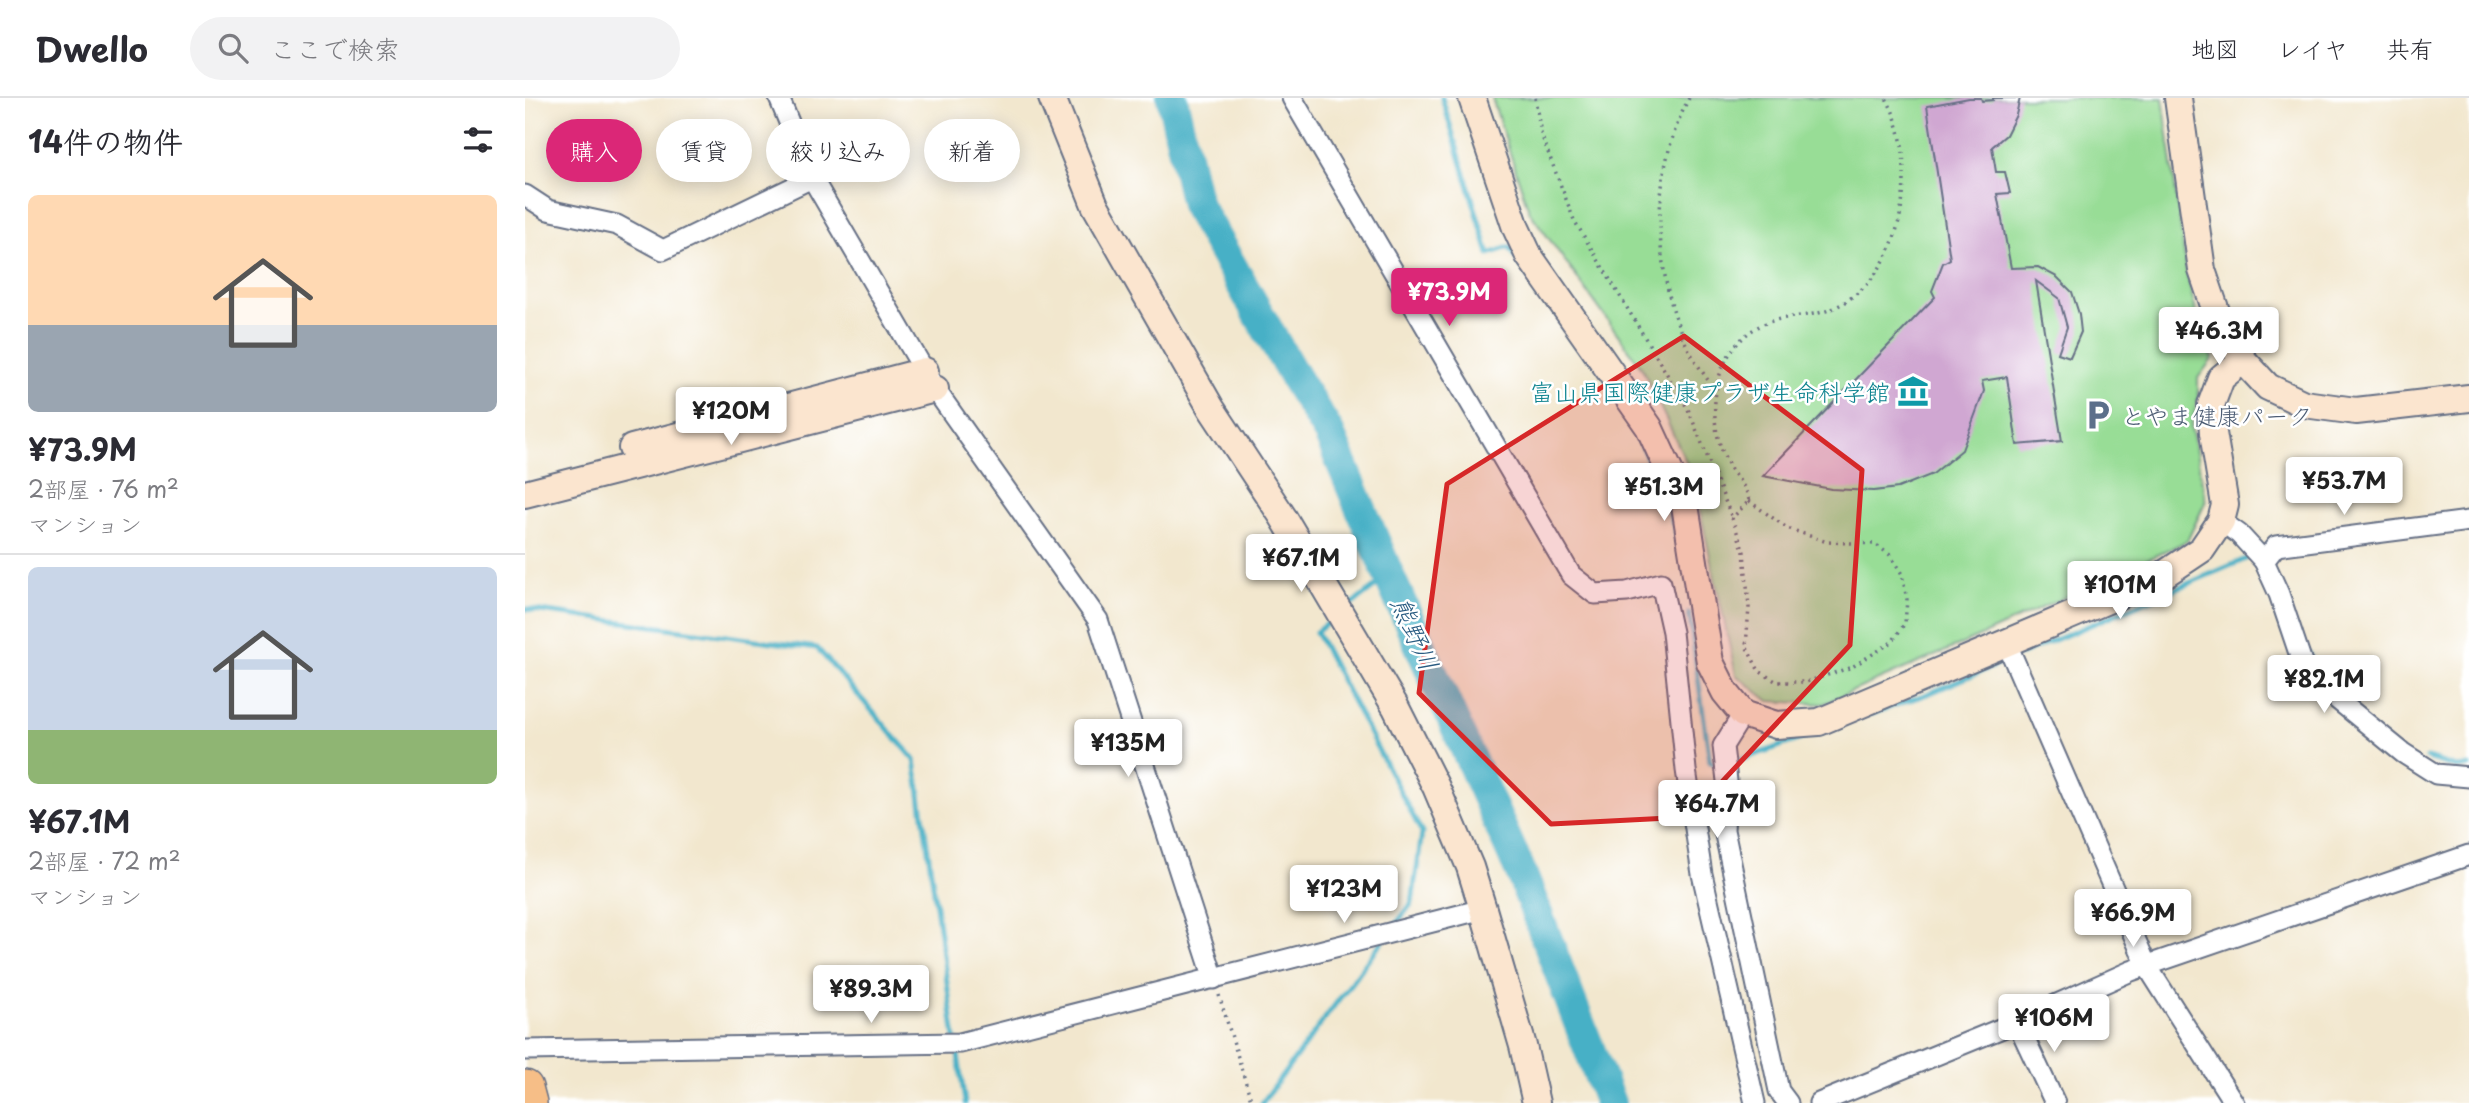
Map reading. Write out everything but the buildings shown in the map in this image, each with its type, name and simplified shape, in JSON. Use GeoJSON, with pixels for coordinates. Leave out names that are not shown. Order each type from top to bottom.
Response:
{"type":"FeatureCollection","features":[{"type":"Feature","properties":{"kind":"highway"},"geometry":{"type":"LineString","coordinates":[[525,1088],[529,1103]]}},
{"type":"Feature","properties":{"kind":"street"},"geometry":{"type":"LineString","coordinates":[[779,98],[788,119]]}},
{"type":"Feature","properties":{"kind":"street"},"geometry":{"type":"LineString","coordinates":[[1052,98],[1095,205],[1211,408],[1283,517],[1395,706],[1436,786],[1470,867],[1523,1046],[1536,1103]]}},
{"type":"Feature","properties":{"kind":"street"},"geometry":{"type":"LineString","coordinates":[[1293,98],[1571,575],[1595,594],[1627,592],[1661,583],[1672,632],[1686,770],[1702,874],[1755,1103]]}},
{"type":"Feature","properties":{"kind":"street"},"geometry":{"type":"LineString","coordinates":[[1472,98],[1516,228],[1529,256],[1649,427],[1685,505],[1710,662],[1725,692],[1743,714],[1776,725],[1819,722],[2168,573],[2202,549],[2221,521],[2225,505],[2211,405],[2221,378],[2243,360]]}},
{"type":"Feature","properties":{"kind":"street"},"geometry":{"type":"LineString","coordinates":[[2178,98],[2202,270],[2220,323],[2243,360],[2268,387],[2304,404],[2356,411],[2469,398]]}},
{"type":"Feature","properties":{"kind":"street"},"geometry":{"type":"LineString","coordinates":[[525,195],[548,210],[617,225],[663,250],[804,182]]}},
{"type":"Feature","properties":{"kind":"street"},"geometry":{"type":"LineString","coordinates":[[814,182],[930,380],[1098,620],[1214,979]]}},
{"type":"Feature","properties":{"kind":"street"},"geometry":{"type":"LineString","coordinates":[[525,476],[930,380]]}},
{"type":"Feature","properties":{"kind":"street"},"geometry":{"type":"LineString","coordinates":[[525,494],[930,380]]}},
{"type":"Feature","properties":{"kind":"street"},"geometry":{"type":"LineString","coordinates":[[2221,521],[2239,534],[2264,561],[2279,594],[2306,674],[2403,753],[2436,775],[2469,777]]}},
{"type":"Feature","properties":{"kind":"street"},"geometry":{"type":"LineString","coordinates":[[2264,561],[2276,546],[2469,521]]}},
{"type":"Feature","properties":{"kind":"street"},"geometry":{"type":"LineString","coordinates":[[2007,644],[2147,966],[2235,1103]]}},
{"type":"Feature","properties":{"kind":"street"},"geometry":{"type":"LineString","coordinates":[[1743,714],[1723,746],[1727,781],[1724,830],[1779,1091],[1788,1103]]}},
{"type":"Feature","properties":{"kind":"street"},"geometry":{"type":"LineString","coordinates":[[1819,1103],[1844,1098],[2147,966],[2469,855]]}},
{"type":"Feature","properties":{"kind":"street"},"geometry":{"type":"LineString","coordinates":[[525,1050],[960,1043],[1483,909]]}},
{"type":"Feature","properties":{"kind":"street"},"geometry":{"type":"LineString","coordinates":[[2017,1022],[2055,1103]]}},
{"type":"Feature","properties":{"kind":"path"},"geometry":{"type":"LineString","coordinates":[[1535,98],[1541,134],[1574,220],[1688,409],[1744,552],[1749,607],[1746,646],[1759,671],[1777,682],[1806,682],[1852,667],[1892,642],[1905,623],[1907,600],[1902,574],[1890,555],[1875,544],[1827,541],[1787,528],[1749,500],[1746,488],[1731,469],[1716,434],[1716,391],[1729,354],[1746,332],[1772,321],[1802,317],[1833,308],[1861,290],[1884,263],[1900,225],[1905,180],[1902,142],[1886,98]]}},
{"type":"Feature","properties":{"kind":"path"},"geometry":{"type":"LineString","coordinates":[[1689,98],[1667,159],[1661,203],[1660,247],[1667,293],[1682,337],[1716,391]]}},
{"type":"Feature","properties":{"kind":"path"},"geometry":{"type":"LineString","coordinates":[[1732,519],[1749,500]]}},
{"type":"Feature","properties":{"kind":"path"},"geometry":{"type":"LineString","coordinates":[[1214,979],[1252,1103]]}},
{"type":"Feature","properties":{"kind":"highlighted area"},"geometry":{"type":"Polygon","coordinates":[[[1684,336],[1862,470],[1850,645],[1689,817],[1551,824],[1419,693],[1447,484],[1684,336]]]}},
{"type":"Feature","properties":{"kind":"green space"},"geometry":{"type":"Polygon","coordinates":[[[1492,98],[2163,98],[2187,275],[2201,333],[2213,358],[2198,378],[2198,397],[2191,427],[2206,501],[2187,541],[1985,634],[1823,704],[1769,701],[1736,675],[1692,474],[1642,368],[1529,211],[1492,98]]]}},
{"type":"Feature","properties":{"kind":"waterway","name":"熊野川"},"geometry":{"type":"LineString","coordinates":[[1172,98],[1196,204],[1329,433],[1389,576],[1522,875],[1610,1103]]}},
{"type":"Feature","properties":{"kind":"waterway"},"geometry":{"type":"LineString","coordinates":[[1442,98],[1489,254],[1509,247],[1516,257]]}},
{"type":"Feature","properties":{"kind":"waterway"},"geometry":{"type":"LineString","coordinates":[[1625,415],[1656,476],[1678,541]]}},
{"type":"Feature","properties":{"kind":"waterway"},"geometry":{"type":"LineString","coordinates":[[2017,656],[2253,556]]}},
{"type":"Feature","properties":{"kind":"waterway"},"geometry":{"type":"LineString","coordinates":[[1347,608],[1389,576]]}},
{"type":"Feature","properties":{"kind":"waterway"},"geometry":{"type":"LineString","coordinates":[[525,609],[817,648],[915,760],[955,1038]]}},
{"type":"Feature","properties":{"kind":"waterway"},"geometry":{"type":"LineString","coordinates":[[1689,613],[1710,762],[1720,766]]}},
{"type":"Feature","properties":{"kind":"waterway"},"geometry":{"type":"LineString","coordinates":[[1334,618],[1316,632],[1422,833],[1412,903],[1396,924]]}},
{"type":"Feature","properties":{"kind":"waterway"},"geometry":{"type":"LineString","coordinates":[[2309,653],[2317,672]]}},
{"type":"Feature","properties":{"kind":"waterway"},"geometry":{"type":"LineString","coordinates":[[1871,714],[2008,660]]}},
{"type":"Feature","properties":{"kind":"waterway"},"geometry":{"type":"LineString","coordinates":[[1729,764],[1815,734]]}},
{"type":"Feature","properties":{"kind":"waterway"},"geometry":{"type":"LineString","coordinates":[[2427,758],[2459,768],[2469,766]]}},
{"type":"Feature","properties":{"kind":"waterway"},"geometry":{"type":"LineString","coordinates":[[1262,1103],[1383,940]]}},
{"type":"Feature","properties":{"kind":"waterway"},"geometry":{"type":"LineString","coordinates":[[957,1048],[965,1103]]}},
{"type":"Feature","properties":{"kind":"place","name":"富山県国際健康プラザ生命科学館"},"geometry":{"type":"Point","coordinates":[1913,391]}},
{"type":"Feature","properties":{"kind":"place","name":"とやま健康パーク"},"geometry":{"type":"Point","coordinates":[2098,415]}}]}
